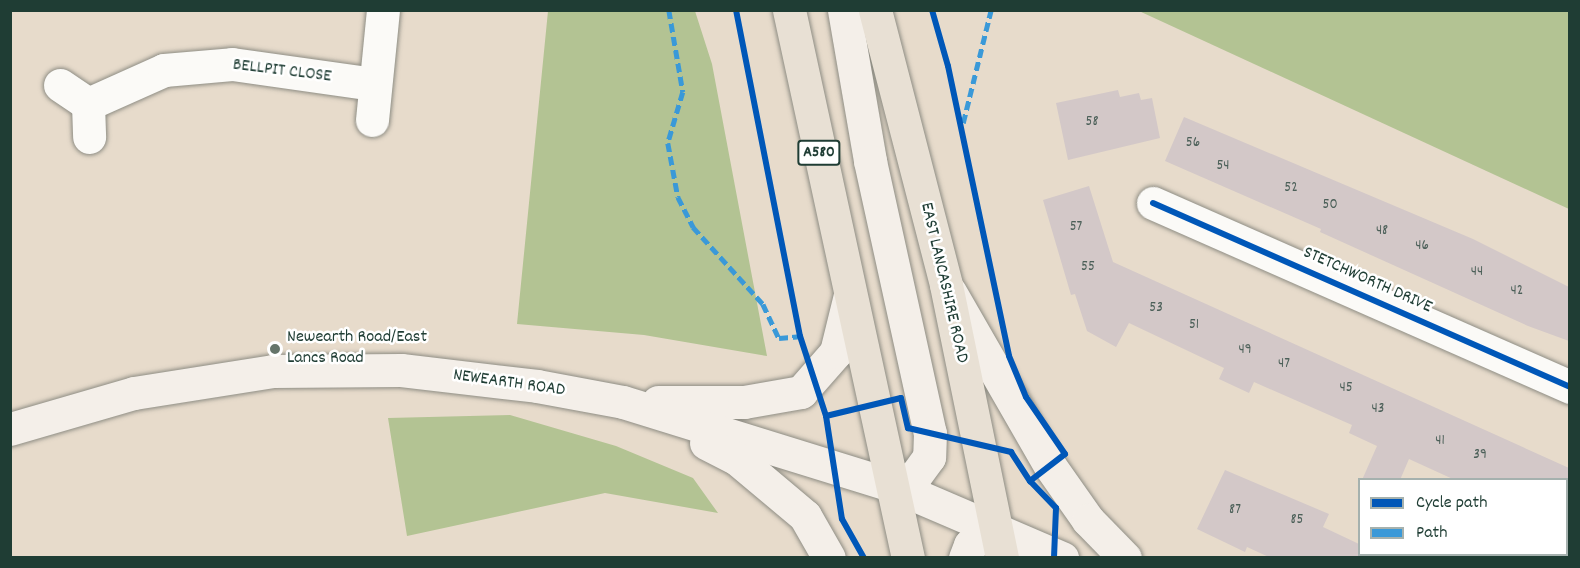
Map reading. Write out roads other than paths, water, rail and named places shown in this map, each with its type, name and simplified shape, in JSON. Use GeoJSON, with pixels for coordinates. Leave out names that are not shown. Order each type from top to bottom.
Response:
{"type":"FeatureCollection","features":[{"type":"Feature","properties":{"kind":"highway","name":"A580"},"geometry":{"type":"LineString","coordinates":[[789,10],[908,558]]}},
{"type":"Feature","properties":{"kind":"highway","name":"EAST LANCASHIRE ROAD"},"geometry":{"type":"LineString","coordinates":[[875,10],[946,285],[997,543]]}},
{"type":"Feature","properties":{"kind":"main road"},"geometry":{"type":"LineString","coordinates":[[844,10],[870,161],[930,433],[929,457],[915,476],[894,486]]}},
{"type":"Feature","properties":{"kind":"main road"},"geometry":{"type":"LineString","coordinates":[[946,285],[1050,466],[1088,520],[1125,558]]}},
{"type":"Feature","properties":{"kind":"main road"},"geometry":{"type":"LineString","coordinates":[[623,402],[744,402],[801,392],[836,352],[850,295]]}},
{"type":"Feature","properties":{"kind":"main road","name":"NEWEARTH ROAD"},"geometry":{"type":"LineString","coordinates":[[10,429],[134,393],[273,371],[340,368],[401,370],[537,386],[623,402],[894,486],[997,543],[1062,558]]}},
{"type":"Feature","properties":{"kind":"main road"},"geometry":{"type":"LineString","coordinates":[[623,402],[736,458],[805,516],[829,558]]}},
{"type":"Feature","properties":{"kind":"main road"},"geometry":{"type":"LineString","coordinates":[[965,558],[970,545],[997,543]]}},
{"type":"Feature","properties":{"kind":"street"},"geometry":{"type":"LineString","coordinates":[[372,120],[383,10]]}},
{"type":"Feature","properties":{"kind":"street","name":"BELLPIT CLOSE"},"geometry":{"type":"LineString","coordinates":[[88,104],[164,69],[232,64],[375,84]]}},
{"type":"Feature","properties":{"kind":"street"},"geometry":{"type":"LineString","coordinates":[[60,85],[88,104],[90,137]]}},
{"type":"Feature","properties":{"kind":"street","name":"STETCHWORTH DRIVE"},"geometry":{"type":"LineString","coordinates":[[1153,203],[1569,387]]}},
{"type":"Feature","properties":{"kind":"place","name":"Newearth Road/East Lancs Road"},"geometry":{"type":"Point","coordinates":[275,349]}}]}
